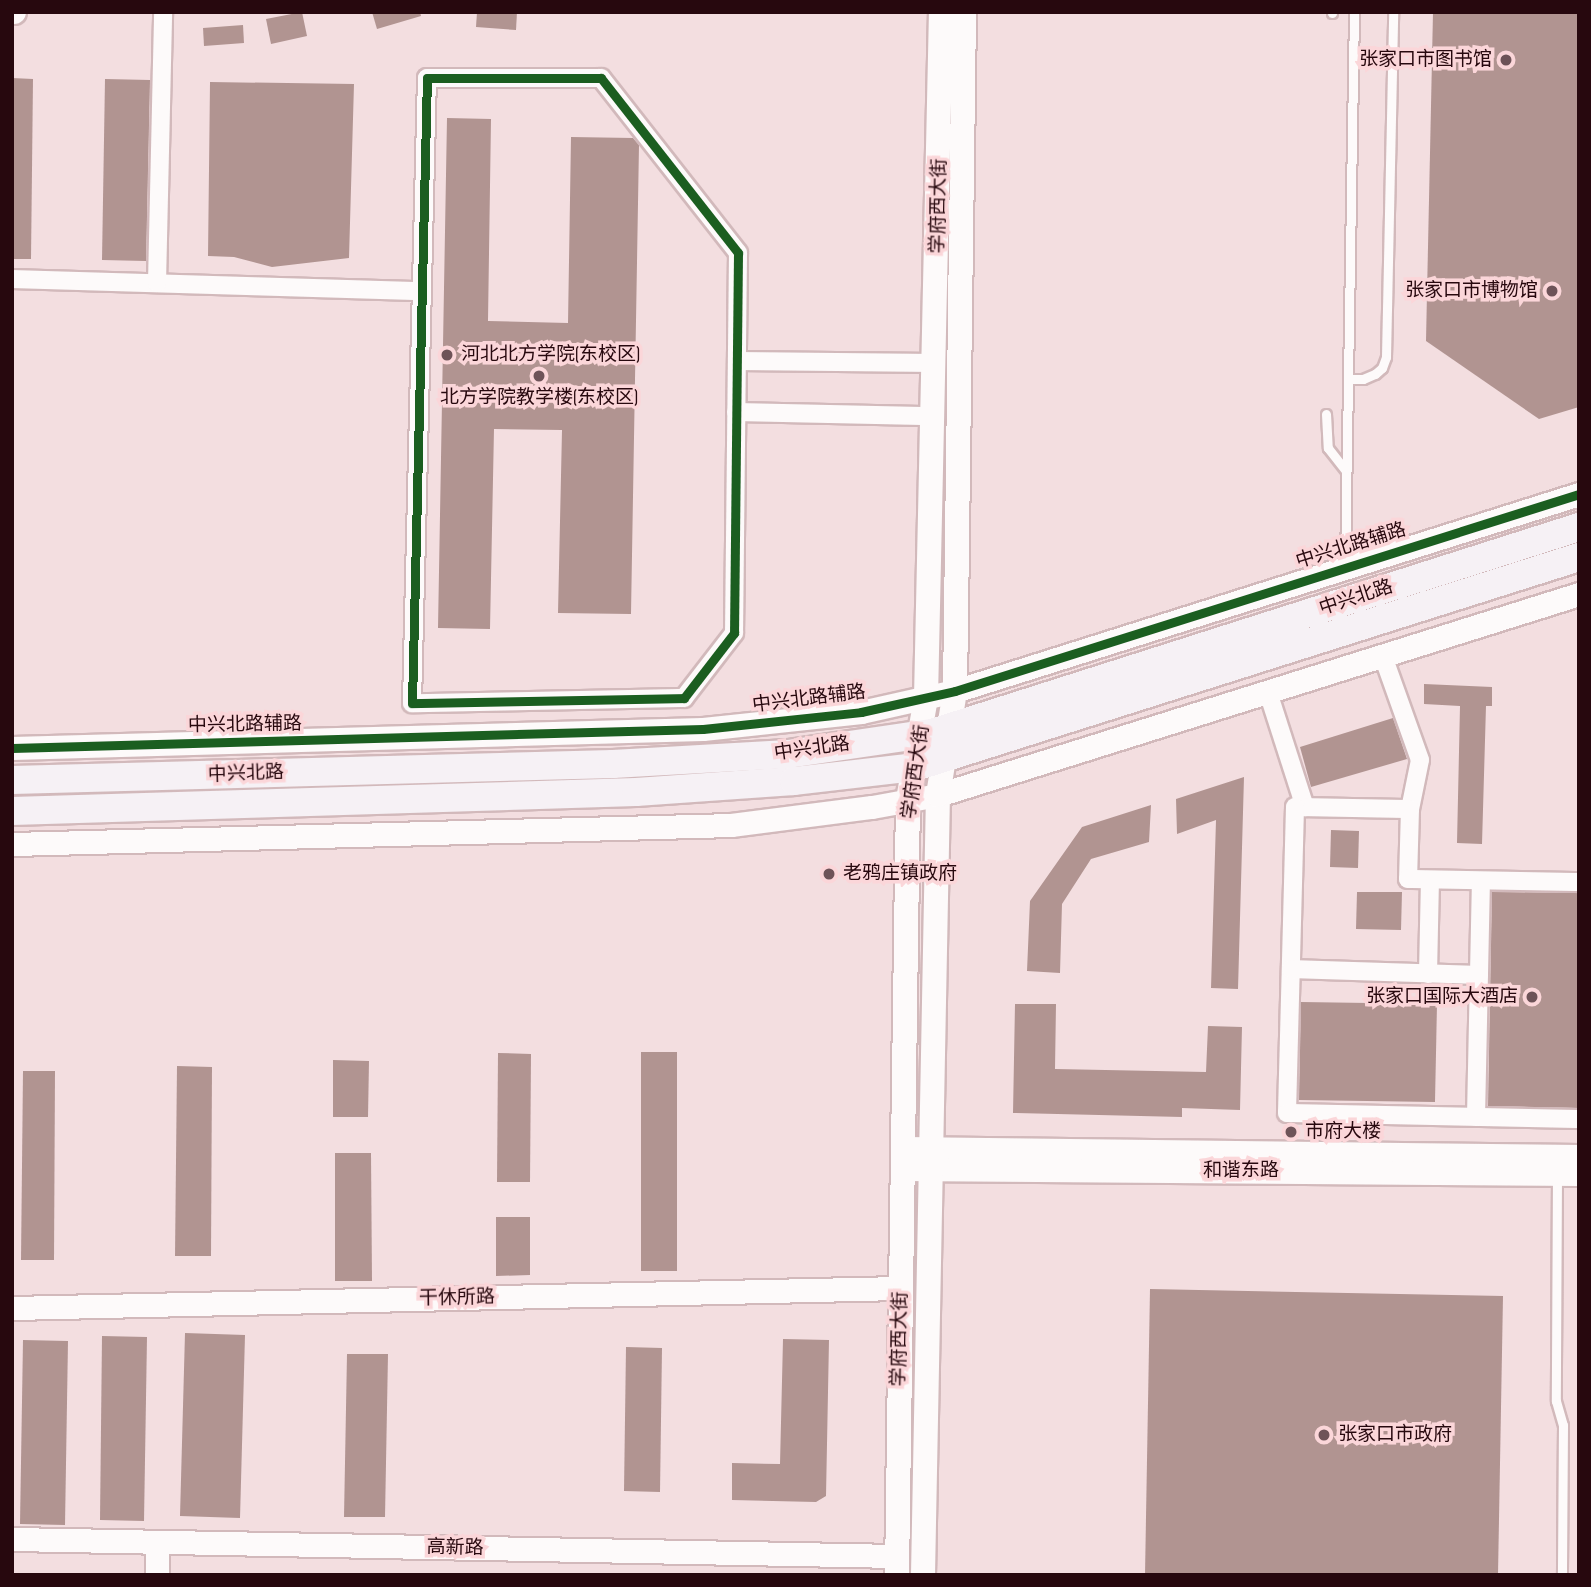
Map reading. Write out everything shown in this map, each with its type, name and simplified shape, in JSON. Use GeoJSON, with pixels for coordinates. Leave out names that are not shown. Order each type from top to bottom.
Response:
{"type":"FeatureCollection","features":[{"type":"Feature","properties":{"kind":"main road","name":"学府西大街"},"geometry":{"type":"LineString","coordinates":[[897,1565],[908,800],[922,733],[926,698],[936,363],[941,12]]}},
{"type":"Feature","properties":{"kind":"main road","name":"学府西大街"},"geometry":{"type":"LineString","coordinates":[[923,1575],[938,795],[955,691],[964,12]]}},
{"type":"Feature","properties":{"kind":"main road","name":"中兴北路"},"geometry":{"type":"LineString","coordinates":[[12,780],[613,764],[788,754],[932,733],[1579,527]]}},
{"type":"Feature","properties":{"kind":"main road","name":"中兴北路"},"geometry":{"type":"LineString","coordinates":[[12,811],[636,792],[781,782],[915,767],[945,760],[1579,557]]}},
{"type":"Feature","properties":{"kind":"street"},"geometry":{"type":"LineString","coordinates":[[157,283],[163,12]]}},
{"type":"Feature","properties":{"kind":"street"},"geometry":{"type":"LineString","coordinates":[[427,78],[601,78],[738,253],[737,361],[734,633],[684,698],[412,703],[427,78]]}},
{"type":"Feature","properties":{"kind":"street"},"geometry":{"type":"LineString","coordinates":[[12,279],[422,290]]}},
{"type":"Feature","properties":{"kind":"street"},"geometry":{"type":"LineString","coordinates":[[737,361],[936,363]]}},
{"type":"Feature","properties":{"kind":"street"},"geometry":{"type":"LineString","coordinates":[[736,412],[934,416]]}},
{"type":"Feature","properties":{"kind":"street","name":"中兴北路辅路"},"geometry":{"type":"LineString","coordinates":[[12,748],[703,729],[861,712],[955,691],[1579,494]]}},
{"type":"Feature","properties":{"kind":"street"},"geometry":{"type":"LineString","coordinates":[[12,844],[731,825],[787,820],[938,795],[1579,594]]}},
{"type":"Feature","properties":{"kind":"street"},"geometry":{"type":"LineString","coordinates":[[1382,656],[1420,760],[1410,809],[1408,880],[1579,882]]}},
{"type":"Feature","properties":{"kind":"street"},"geometry":{"type":"LineString","coordinates":[[1268,692],[1305,807]]}},
{"type":"Feature","properties":{"kind":"street"},"geometry":{"type":"LineString","coordinates":[[1410,809],[1295,807],[1287,1113],[1579,1119]]}},
{"type":"Feature","properties":{"kind":"street"},"geometry":{"type":"LineString","coordinates":[[1428,974],[1430,880]]}},
{"type":"Feature","properties":{"kind":"street"},"geometry":{"type":"LineString","coordinates":[[1476,1117],[1482,881]]}},
{"type":"Feature","properties":{"kind":"street"},"geometry":{"type":"LineString","coordinates":[[1291,969],[1479,975]]}},
{"type":"Feature","properties":{"kind":"street","name":"和谐东路"},"geometry":{"type":"LineString","coordinates":[[903,1158],[1568,1165]]}},
{"type":"Feature","properties":{"kind":"street","name":"干休所路"},"geometry":{"type":"LineString","coordinates":[[12,1308],[901,1288]]}},
{"type":"Feature","properties":{"kind":"street","name":"高新路"},"geometry":{"type":"LineString","coordinates":[[12,1539],[897,1565]]}},
{"type":"Feature","properties":{"kind":"street"},"geometry":{"type":"LineString","coordinates":[[157,1542],[157,1575]]}},
{"type":"Feature","properties":{"kind":"lane"},"geometry":{"type":"LineString","coordinates":[[1345,567],[1354,12]]}},
{"type":"Feature","properties":{"kind":"lane"},"geometry":{"type":"LineString","coordinates":[[1348,379],[1359,380],[1376,374],[1382,368],[1386,357],[1393,12]]}},
{"type":"Feature","properties":{"kind":"lane"},"geometry":{"type":"LineString","coordinates":[[1326,414],[1328,448],[1346,471]]}},
{"type":"Feature","properties":{"kind":"lane"},"geometry":{"type":"LineString","coordinates":[[1562,1575],[1563,1426],[1556,1401],[1568,1165]]}},
{"type":"Feature","properties":{"kind":"building"},"geometry":{"type":"Polygon","coordinates":[[[302,12],[307,36],[271,44],[266,19],[302,12]]]}},
{"type":"Feature","properties":{"kind":"building"},"geometry":{"type":"Polygon","coordinates":[[[372,12],[420,12],[421,16],[377,29],[372,12]]]}},
{"type":"Feature","properties":{"kind":"building"},"geometry":{"type":"Polygon","coordinates":[[[477,12],[517,12],[516,30],[476,27],[477,12]]]}},
{"type":"Feature","properties":{"kind":"building"},"geometry":{"type":"Polygon","coordinates":[[[1433,12],[1579,12],[1579,407],[1539,419],[1426,341],[1433,12]]]}},
{"type":"Feature","properties":{"kind":"building"},"geometry":{"type":"Polygon","coordinates":[[[243,25],[244,43],[204,46],[203,28],[243,25]]]}},
{"type":"Feature","properties":{"kind":"building"},"geometry":{"type":"Polygon","coordinates":[[[12,78],[33,79],[31,259],[12,259],[12,78]]]}},
{"type":"Feature","properties":{"kind":"building"},"geometry":{"type":"Polygon","coordinates":[[[105,79],[150,80],[146,261],[102,260],[105,79]]]}},
{"type":"Feature","properties":{"kind":"building"},"geometry":{"type":"Polygon","coordinates":[[[210,82],[354,84],[349,258],[272,267],[234,257],[208,256],[210,82]]]}},
{"type":"Feature","properties":{"kind":"building","name":"北方学院教学楼(东校区)"},"geometry":{"type":"Polygon","coordinates":[[[447,118],[491,119],[488,321],[568,323],[571,137],[633,138],[639,145],[631,614],[558,613],[562,430],[494,429],[490,629],[438,628],[447,118]]]}},
{"type":"Feature","properties":{"kind":"building"},"geometry":{"type":"Polygon","coordinates":[[[1424,684],[1492,687],[1492,706],[1486,706],[1482,844],[1457,843],[1460,706],[1424,704],[1424,684]]]}},
{"type":"Feature","properties":{"kind":"building"},"geometry":{"type":"Polygon","coordinates":[[[1393,718],[1407,759],[1311,787],[1300,747],[1393,718]]]}},
{"type":"Feature","properties":{"kind":"building"},"geometry":{"type":"Polygon","coordinates":[[[1244,777],[1238,989],[1211,988],[1216,820],[1177,834],[1176,799],[1244,777]]]}},
{"type":"Feature","properties":{"kind":"building"},"geometry":{"type":"Polygon","coordinates":[[[1151,805],[1149,842],[1091,859],[1062,904],[1060,973],[1027,971],[1030,901],[1082,827],[1151,805]]]}},
{"type":"Feature","properties":{"kind":"building"},"geometry":{"type":"Polygon","coordinates":[[[1331,830],[1359,831],[1358,868],[1330,867],[1331,830]]]}},
{"type":"Feature","properties":{"kind":"building"},"geometry":{"type":"Polygon","coordinates":[[[1357,892],[1402,892],[1401,930],[1356,929],[1357,892]]]}},
{"type":"Feature","properties":{"kind":"building","name":"张家口国际大酒店"},"geometry":{"type":"Polygon","coordinates":[[[1492,892],[1579,893],[1579,1108],[1488,1106],[1492,892]]]}},
{"type":"Feature","properties":{"kind":"building"},"geometry":{"type":"Polygon","coordinates":[[[1301,1002],[1437,1004],[1435,1102],[1299,1100],[1301,1002]]]}},
{"type":"Feature","properties":{"kind":"building"},"geometry":{"type":"Polygon","coordinates":[[[1015,1004],[1056,1004],[1055,1069],[1206,1072],[1208,1026],[1242,1027],[1240,1110],[1182,1108],[1182,1117],[1013,1113],[1015,1004]]]}},
{"type":"Feature","properties":{"kind":"building"},"geometry":{"type":"Polygon","coordinates":[[[641,1052],[677,1052],[677,1271],[641,1271],[641,1052]]]}},
{"type":"Feature","properties":{"kind":"building"},"geometry":{"type":"Polygon","coordinates":[[[498,1053],[531,1054],[530,1182],[497,1182],[498,1053]]]}},
{"type":"Feature","properties":{"kind":"building"},"geometry":{"type":"Polygon","coordinates":[[[333,1060],[369,1061],[368,1117],[333,1117],[333,1060]]]}},
{"type":"Feature","properties":{"kind":"building"},"geometry":{"type":"Polygon","coordinates":[[[177,1066],[212,1067],[211,1256],[175,1256],[177,1066]]]}},
{"type":"Feature","properties":{"kind":"building"},"geometry":{"type":"Polygon","coordinates":[[[23,1071],[55,1071],[54,1260],[21,1260],[23,1071]]]}},
{"type":"Feature","properties":{"kind":"building"},"geometry":{"type":"Polygon","coordinates":[[[335,1153],[371,1153],[372,1281],[335,1281],[335,1153]]]}},
{"type":"Feature","properties":{"kind":"building"},"geometry":{"type":"Polygon","coordinates":[[[496,1217],[530,1217],[530,1275],[496,1276],[496,1217]]]}},
{"type":"Feature","properties":{"kind":"building","name":"张家口市政府"},"geometry":{"type":"Polygon","coordinates":[[[1150,1289],[1503,1296],[1498,1575],[1145,1575],[1150,1289]]]}},
{"type":"Feature","properties":{"kind":"building"},"geometry":{"type":"Polygon","coordinates":[[[185,1333],[245,1335],[240,1518],[180,1516],[185,1333]]]}},
{"type":"Feature","properties":{"kind":"building"},"geometry":{"type":"Polygon","coordinates":[[[102,1336],[147,1337],[144,1521],[100,1520],[102,1336]]]}},
{"type":"Feature","properties":{"kind":"building"},"geometry":{"type":"Polygon","coordinates":[[[783,1339],[829,1340],[826,1496],[816,1502],[732,1500],[732,1463],[780,1464],[783,1339]]]}},
{"type":"Feature","properties":{"kind":"building"},"geometry":{"type":"Polygon","coordinates":[[[23,1340],[68,1341],[65,1525],[20,1524],[23,1340]]]}},
{"type":"Feature","properties":{"kind":"building"},"geometry":{"type":"Polygon","coordinates":[[[626,1347],[662,1348],[660,1492],[624,1491],[626,1347]]]}},
{"type":"Feature","properties":{"kind":"building"},"geometry":{"type":"Polygon","coordinates":[[[347,1354],[388,1354],[385,1517],[344,1517],[347,1354]]]}},
{"type":"Feature","properties":{"kind":"cycle path"},"geometry":{"type":"LineString","coordinates":[[427,78],[601,78],[738,253],[734,633],[684,698],[412,703],[427,78]]}},
{"type":"Feature","properties":{"kind":"cycle path"},"geometry":{"type":"LineString","coordinates":[[12,748],[703,729],[861,712],[955,691],[1579,494]]}},
{"type":"Feature","properties":{"kind":"place","name":"张家口市图书馆"},"geometry":{"type":"Point","coordinates":[1506,60]}},
{"type":"Feature","properties":{"kind":"place","name":"张家口市博物馆"},"geometry":{"type":"Point","coordinates":[1552,291]}},
{"type":"Feature","properties":{"kind":"place","name":"河北北方学院(东校区)"},"geometry":{"type":"Point","coordinates":[447,355]}},
{"type":"Feature","properties":{"kind":"place","name":"北方学院教学楼(东校区)"},"geometry":{"type":"Point","coordinates":[539,376]}},
{"type":"Feature","properties":{"kind":"place","name":"老鸦庄镇政府"},"geometry":{"type":"Point","coordinates":[829,874]}},
{"type":"Feature","properties":{"kind":"place","name":"张家口国际大酒店"},"geometry":{"type":"Point","coordinates":[1532,997]}},
{"type":"Feature","properties":{"kind":"place","name":"市府大楼"},"geometry":{"type":"Point","coordinates":[1291,1132]}},
{"type":"Feature","properties":{"kind":"place","name":"张家口市政府"},"geometry":{"type":"Point","coordinates":[1324,1435]}}]}
